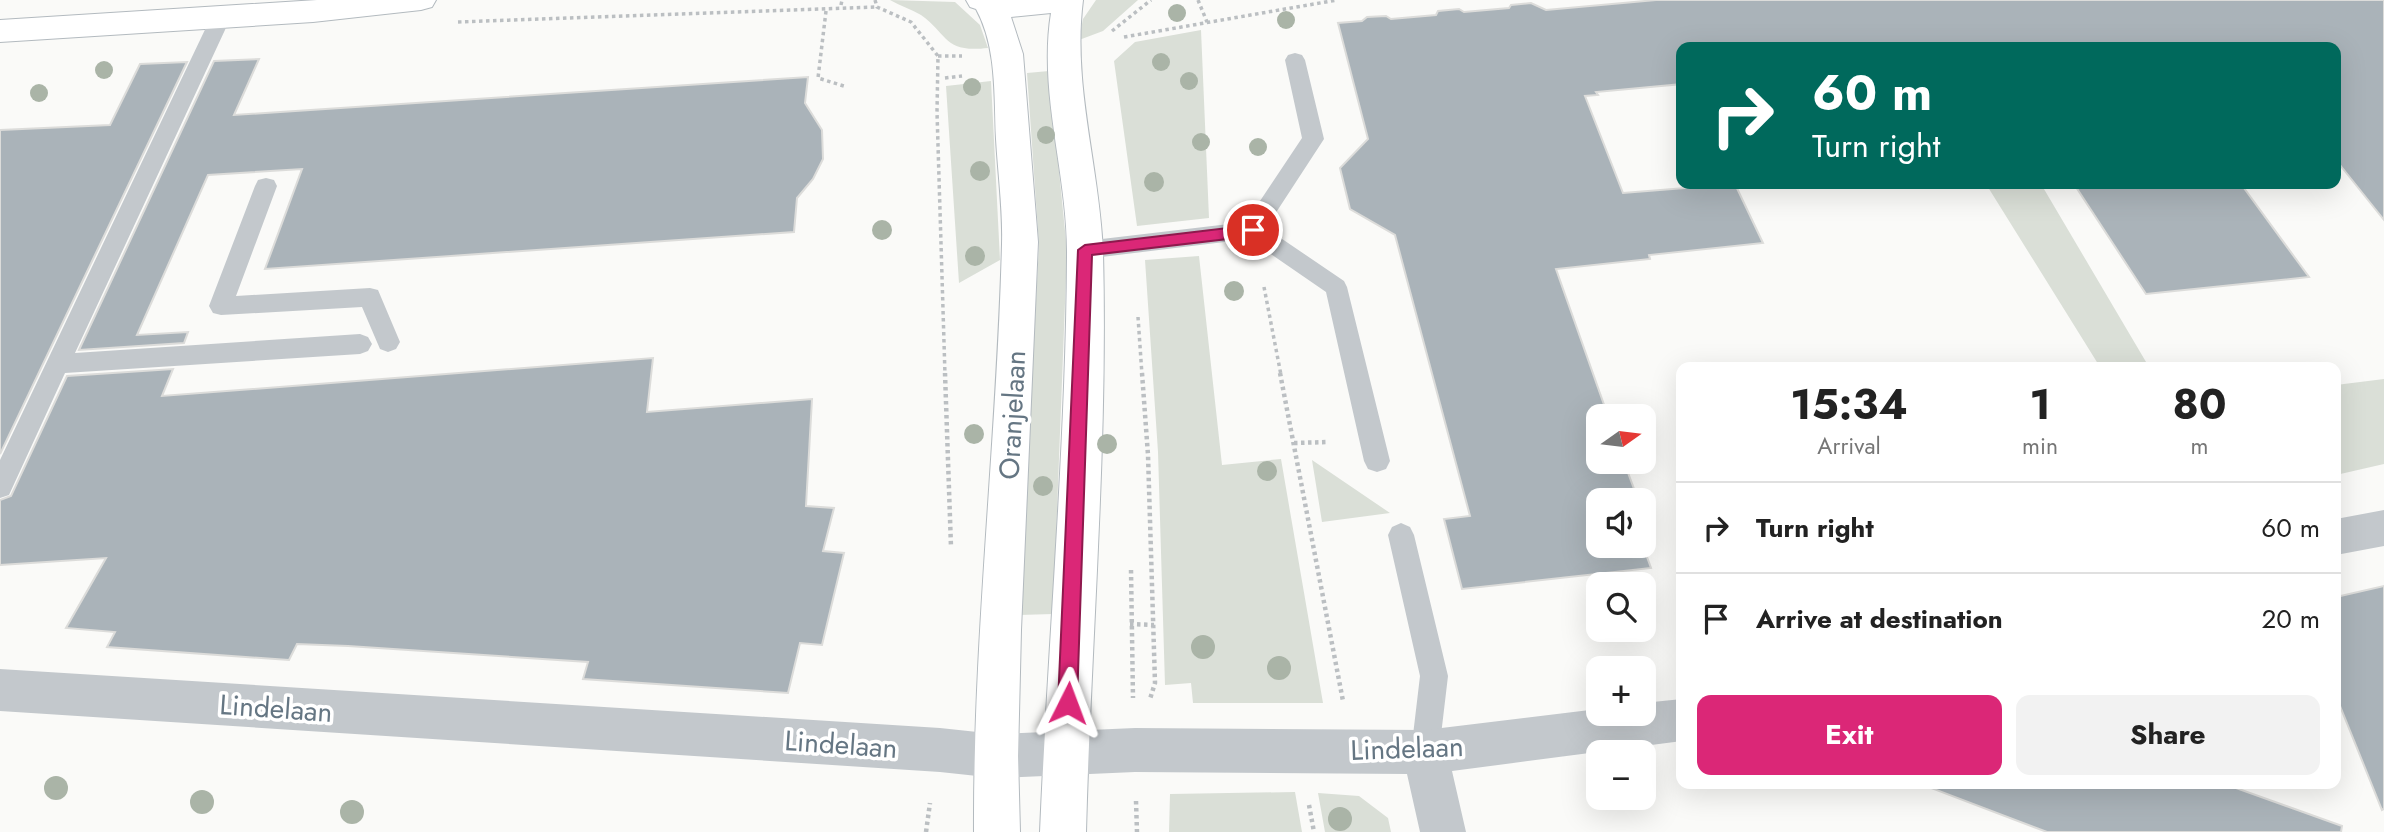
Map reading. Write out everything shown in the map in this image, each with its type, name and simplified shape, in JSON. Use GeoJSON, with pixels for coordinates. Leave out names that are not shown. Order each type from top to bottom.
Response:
{"type":"FeatureCollection","features":[{"type":"Feature","properties":{"kind":"street"},"geometry":{"type":"LineString","coordinates":[[0,31],[221,17],[421,0]]}},
{"type":"Feature","properties":{"kind":"street"},"geometry":{"type":"LineString","coordinates":[[984,1],[1013,6],[1041,5],[1062,0]]}},
{"type":"Feature","properties":{"kind":"street"},"geometry":{"type":"LineString","coordinates":[[1063,832],[1085,250],[1066,78],[1063,20],[1068,0]]}},
{"type":"Feature","properties":{"kind":"street","name":"Oranjelaan"},"geometry":{"type":"LineString","coordinates":[[984,1],[998,21],[1007,54],[1020,242],[996,756],[997,832]]}},
{"type":"Feature","properties":{"kind":"street"},"geometry":{"type":"LineString","coordinates":[[2341,536],[2384,528]]}},
{"type":"Feature","properties":{"kind":"street","name":"Lindelaan"},"geometry":{"type":"LineString","coordinates":[[0,690],[940,750],[996,756],[1135,750],[1425,752],[1676,721]]}},
{"type":"Feature","properties":{"kind":"street"},"geometry":{"type":"LineString","coordinates":[[1425,752],[1443,832]]}},
{"type":"Feature","properties":{"kind":"lane"},"geometry":{"type":"LineString","coordinates":[[0,486],[221,17]]}},
{"type":"Feature","properties":{"kind":"lane"},"geometry":{"type":"LineString","coordinates":[[1253,230],[1313,139],[1295,60]]}},
{"type":"Feature","properties":{"kind":"lane"},"geometry":{"type":"LineString","coordinates":[[266,186],[221,306],[370,297],[388,342]]}},
{"type":"Feature","properties":{"kind":"lane"},"geometry":{"type":"LineString","coordinates":[[1085,250],[1253,230],[1336,287],[1377,461]]}},
{"type":"Feature","properties":{"kind":"lane"},"geometry":{"type":"LineString","coordinates":[[58,364],[360,344]]}},
{"type":"Feature","properties":{"kind":"lane"},"geometry":{"type":"LineString","coordinates":[[1401,535],[1434,676],[1425,752]]}},
{"type":"Feature","properties":{"kind":"path"},"geometry":{"type":"LineString","coordinates":[[875,0],[877,7]]}},
{"type":"Feature","properties":{"kind":"path"},"geometry":{"type":"LineString","coordinates":[[1104,37],[1151,0]]}},
{"type":"Feature","properties":{"kind":"path"},"geometry":{"type":"LineString","coordinates":[[1198,0],[1207,22]]}},
{"type":"Feature","properties":{"kind":"path"},"geometry":{"type":"LineString","coordinates":[[1124,37],[1337,0]]}},
{"type":"Feature","properties":{"kind":"path"},"geometry":{"type":"LineString","coordinates":[[847,87],[818,78],[826,10],[877,7],[911,22],[938,56],[937,112],[952,554]]}},
{"type":"Feature","properties":{"kind":"path"},"geometry":{"type":"LineString","coordinates":[[1253,230],[1352,750]]}},
{"type":"Feature","properties":{"kind":"path"},"geometry":{"type":"LineString","coordinates":[[1129,245],[1138,319],[1148,455],[1155,683],[1135,750]]}},
{"type":"Feature","properties":{"kind":"shaded area"},"geometry":{"type":"Polygon","coordinates":[[[890,0],[955,2],[980,25],[988,48],[973,49],[954,45],[921,15],[890,0]]]}},
{"type":"Feature","properties":{"kind":"shaded area"},"geometry":{"type":"Polygon","coordinates":[[[1096,0],[1138,0],[1103,31],[1079,40],[1083,19],[1096,0]]]}},
{"type":"Feature","properties":{"kind":"shaded area"},"geometry":{"type":"Polygon","coordinates":[[[1201,30],[1209,218],[1137,226],[1114,61],[1135,42],[1201,30]]]}},
{"type":"Feature","properties":{"kind":"shaded area"},"geometry":{"type":"Polygon","coordinates":[[[1049,71],[1067,251],[1053,614],[1019,615],[1039,245],[1027,73],[1049,71]]]}},
{"type":"Feature","properties":{"kind":"shaded area"},"geometry":{"type":"Polygon","coordinates":[[[991,81],[1000,260],[959,283],[946,86],[991,81]]]}},
{"type":"Feature","properties":{"kind":"shaded area"},"geometry":{"type":"Polygon","coordinates":[[[1989,189],[2044,189],[2146,362],[2097,362],[1989,189]]]}},
{"type":"Feature","properties":{"kind":"shaded area"},"geometry":{"type":"Polygon","coordinates":[[[1199,256],[1222,465],[1281,459],[1323,703],[1193,703],[1191,683],[1165,685],[1158,452],[1145,260],[1199,256]]]}},
{"type":"Feature","properties":{"kind":"shaded area"},"geometry":{"type":"Polygon","coordinates":[[[2384,379],[2384,464],[2341,474],[2341,384],[2384,379]]]}},
{"type":"Feature","properties":{"kind":"shaded area"},"geometry":{"type":"Polygon","coordinates":[[[1312,460],[1390,513],[1322,522],[1312,460]]]}},
{"type":"Feature","properties":{"kind":"shaded area"},"geometry":{"type":"Polygon","coordinates":[[[1295,792],[1302,832],[1169,832],[1170,794],[1295,792]]]}},
{"type":"Feature","properties":{"kind":"shaded area"},"geometry":{"type":"Polygon","coordinates":[[[1318,793],[1359,796],[1388,818],[1391,832],[1325,832],[1318,793]]]}},
{"type":"Feature","properties":{"kind":"building"},"geometry":{"type":"Polygon","coordinates":[[[1656,0],[2384,0],[2384,220],[2341,166],[2341,42],[1676,42],[1676,85],[1596,92],[1598,95],[1585,96],[1623,193],[1676,189],[1737,189],[1763,243],[1649,255],[1650,259],[1556,269],[1604,404],[1586,404],[1586,474],[1628,474],[1634,488],[1586,488],[1586,558],[1647,558],[1651,568],[1586,572],[1586,575],[1462,589],[1444,519],[1470,516],[1395,235],[1350,209],[1340,168],[1368,139],[1338,23],[1362,21],[1367,17],[1386,16],[1391,19],[1436,15],[1438,11],[1459,9],[1464,12],[1531,3],[1546,10],[1656,0]]]}},
{"type":"Feature","properties":{"kind":"building"},"geometry":{"type":"Polygon","coordinates":[[[259,59],[234,115],[808,77],[805,103],[822,130],[823,159],[813,179],[797,198],[794,232],[265,269],[302,169],[208,175],[137,335],[188,332],[184,343],[79,350],[214,61],[259,59]]]}},
{"type":"Feature","properties":{"kind":"building"},"geometry":{"type":"Polygon","coordinates":[[[187,62],[0,454],[0,130],[110,125],[140,64],[187,62]]]}},
{"type":"Feature","properties":{"kind":"building"},"geometry":{"type":"Polygon","coordinates":[[[2077,189],[2245,189],[2309,277],[2146,294],[2077,189]]]}},
{"type":"Feature","properties":{"kind":"building"},"geometry":{"type":"Polygon","coordinates":[[[653,358],[647,412],[812,399],[806,506],[834,508],[823,551],[844,553],[822,645],[800,643],[788,693],[583,679],[588,662],[297,644],[289,660],[107,647],[115,632],[66,628],[106,558],[0,565],[0,500],[11,496],[67,376],[173,369],[162,396],[653,358]]]}},
{"type":"Feature","properties":{"kind":"building"},"geometry":{"type":"Polygon","coordinates":[[[2384,586],[2382,810],[2341,708],[2341,596],[2384,586]]]}},
{"type":"Feature","properties":{"kind":"building"},"geometry":{"type":"Polygon","coordinates":[[[1934,789],[2239,789],[2342,826],[2341,832],[2047,832],[1934,789]]]}},
{"type":"Feature","properties":{"kind":"route"},"geometry":{"type":"LineString","coordinates":[[1068,703],[1085,250],[1253,230]]}}]}
